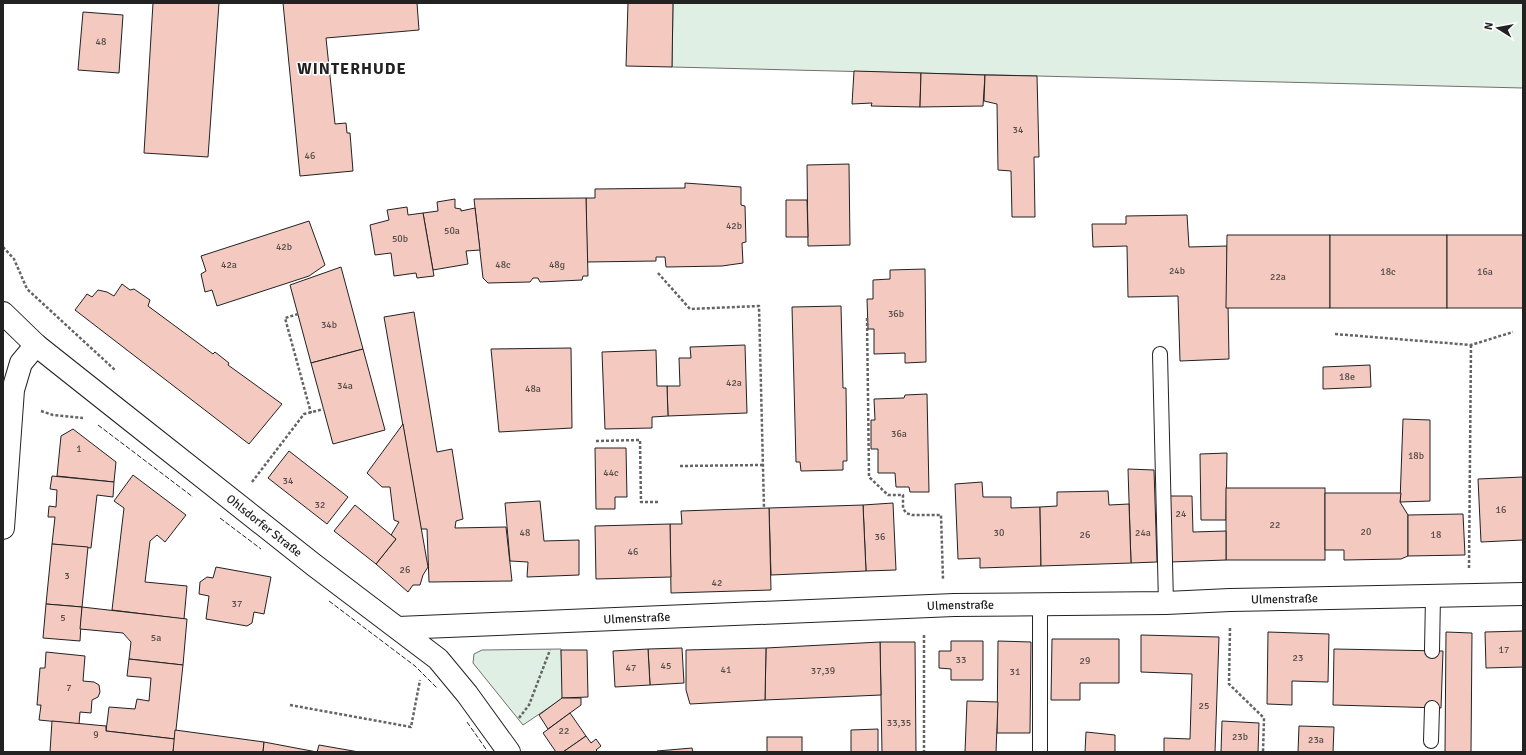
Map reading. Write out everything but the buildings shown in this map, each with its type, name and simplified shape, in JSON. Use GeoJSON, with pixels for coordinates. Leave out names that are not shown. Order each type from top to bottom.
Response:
{"type":"FeatureCollection","features":[{"type":"Feature","properties":{"kind":"street","name":"Ohlsdorfer Straße"},"geometry":{"type":"LineString","coordinates":[[3,313],[36,345],[314,565],[438,659],[467,694],[509,752]]}},
{"type":"Feature","properties":{"kind":"street"},"geometry":{"type":"LineString","coordinates":[[3,528],[13,390],[21,363],[36,345]]}},
{"type":"Feature","properties":{"kind":"street","name":"Ulmenstraße"},"geometry":{"type":"LineString","coordinates":[[398,628],[934,606],[1040,603],[1166,603],[1230,600],[1523,594]]}},
{"type":"Feature","properties":{"kind":"lane"},"geometry":{"type":"LineString","coordinates":[[1160,354],[1166,603]]}},
{"type":"Feature","properties":{"kind":"lane"},"geometry":{"type":"LineString","coordinates":[[1432,651],[1433,596]]}},
{"type":"Feature","properties":{"kind":"lane"},"geometry":{"type":"LineString","coordinates":[[1040,603],[1040,752]]}},
{"type":"Feature","properties":{"kind":"lane"},"geometry":{"type":"LineString","coordinates":[[1431,741],[1432,708]]}},
{"type":"Feature","properties":{"kind":"path"},"geometry":{"type":"LineString","coordinates":[[658,273],[690,309],[759,306],[764,508]]}},
{"type":"Feature","properties":{"kind":"path"},"geometry":{"type":"LineString","coordinates":[[21,294],[27,289]]}},
{"type":"Feature","properties":{"kind":"path"},"geometry":{"type":"LineString","coordinates":[[298,314],[285,318],[311,413]]}},
{"type":"Feature","properties":{"kind":"path"},"geometry":{"type":"LineString","coordinates":[[867,318],[869,477],[888,495],[903,495],[903,508],[906,513],[912,515],[941,515],[924,752]]}},
{"type":"Feature","properties":{"kind":"path"},"geometry":{"type":"LineString","coordinates":[[1335,334],[1471,345],[1513,332]]}},
{"type":"Feature","properties":{"kind":"path"},"geometry":{"type":"LineString","coordinates":[[1468,595],[1471,345]]}},
{"type":"Feature","properties":{"kind":"path"},"geometry":{"type":"LineString","coordinates":[[248,488],[304,414],[324,409]]}},
{"type":"Feature","properties":{"kind":"path"},"geometry":{"type":"LineString","coordinates":[[596,441],[640,440],[642,502],[659,502]]}},
{"type":"Feature","properties":{"kind":"path"},"geometry":{"type":"LineString","coordinates":[[680,466],[763,465]]}},
{"type":"Feature","properties":{"kind":"path"},"geometry":{"type":"LineString","coordinates":[[1230,600],[1229,684],[1264,718],[1263,752]]}},
{"type":"Feature","properties":{"kind":"path"},"geometry":{"type":"LineString","coordinates":[[516,721],[529,704],[539,680],[551,647],[556,621]]}},
{"type":"Feature","properties":{"kind":"path"},"geometry":{"type":"LineString","coordinates":[[290,705],[411,727],[420,678]]}},
{"type":"Feature","properties":{"kind":"green space"},"geometry":{"type":"Polygon","coordinates":[[[673,3],[1523,3],[1523,88],[672,67],[673,3]]]}},
{"type":"Feature","properties":{"kind":"green space"},"geometry":{"type":"Polygon","coordinates":[[[561,649],[563,698],[523,725],[473,663],[474,654],[482,650],[561,649]]]}},
{"type":"Feature","properties":{"kind":"fence"},"geometry":{"type":"LineString","coordinates":[[98,425],[193,497]]}},
{"type":"Feature","properties":{"kind":"fence"},"geometry":{"type":"LineString","coordinates":[[220,518],[261,549]]}},
{"type":"Feature","properties":{"kind":"fence"},"geometry":{"type":"LineString","coordinates":[[329,601],[415,666],[437,688]]}},
{"type":"Feature","properties":{"kind":"fence"},"geometry":{"type":"LineString","coordinates":[[467,722],[488,752]]}},
{"type":"Feature","properties":{"kind":"district","name":"WINTERHUDE"},"geometry":{"type":"Point","coordinates":[352,69]}}]}
